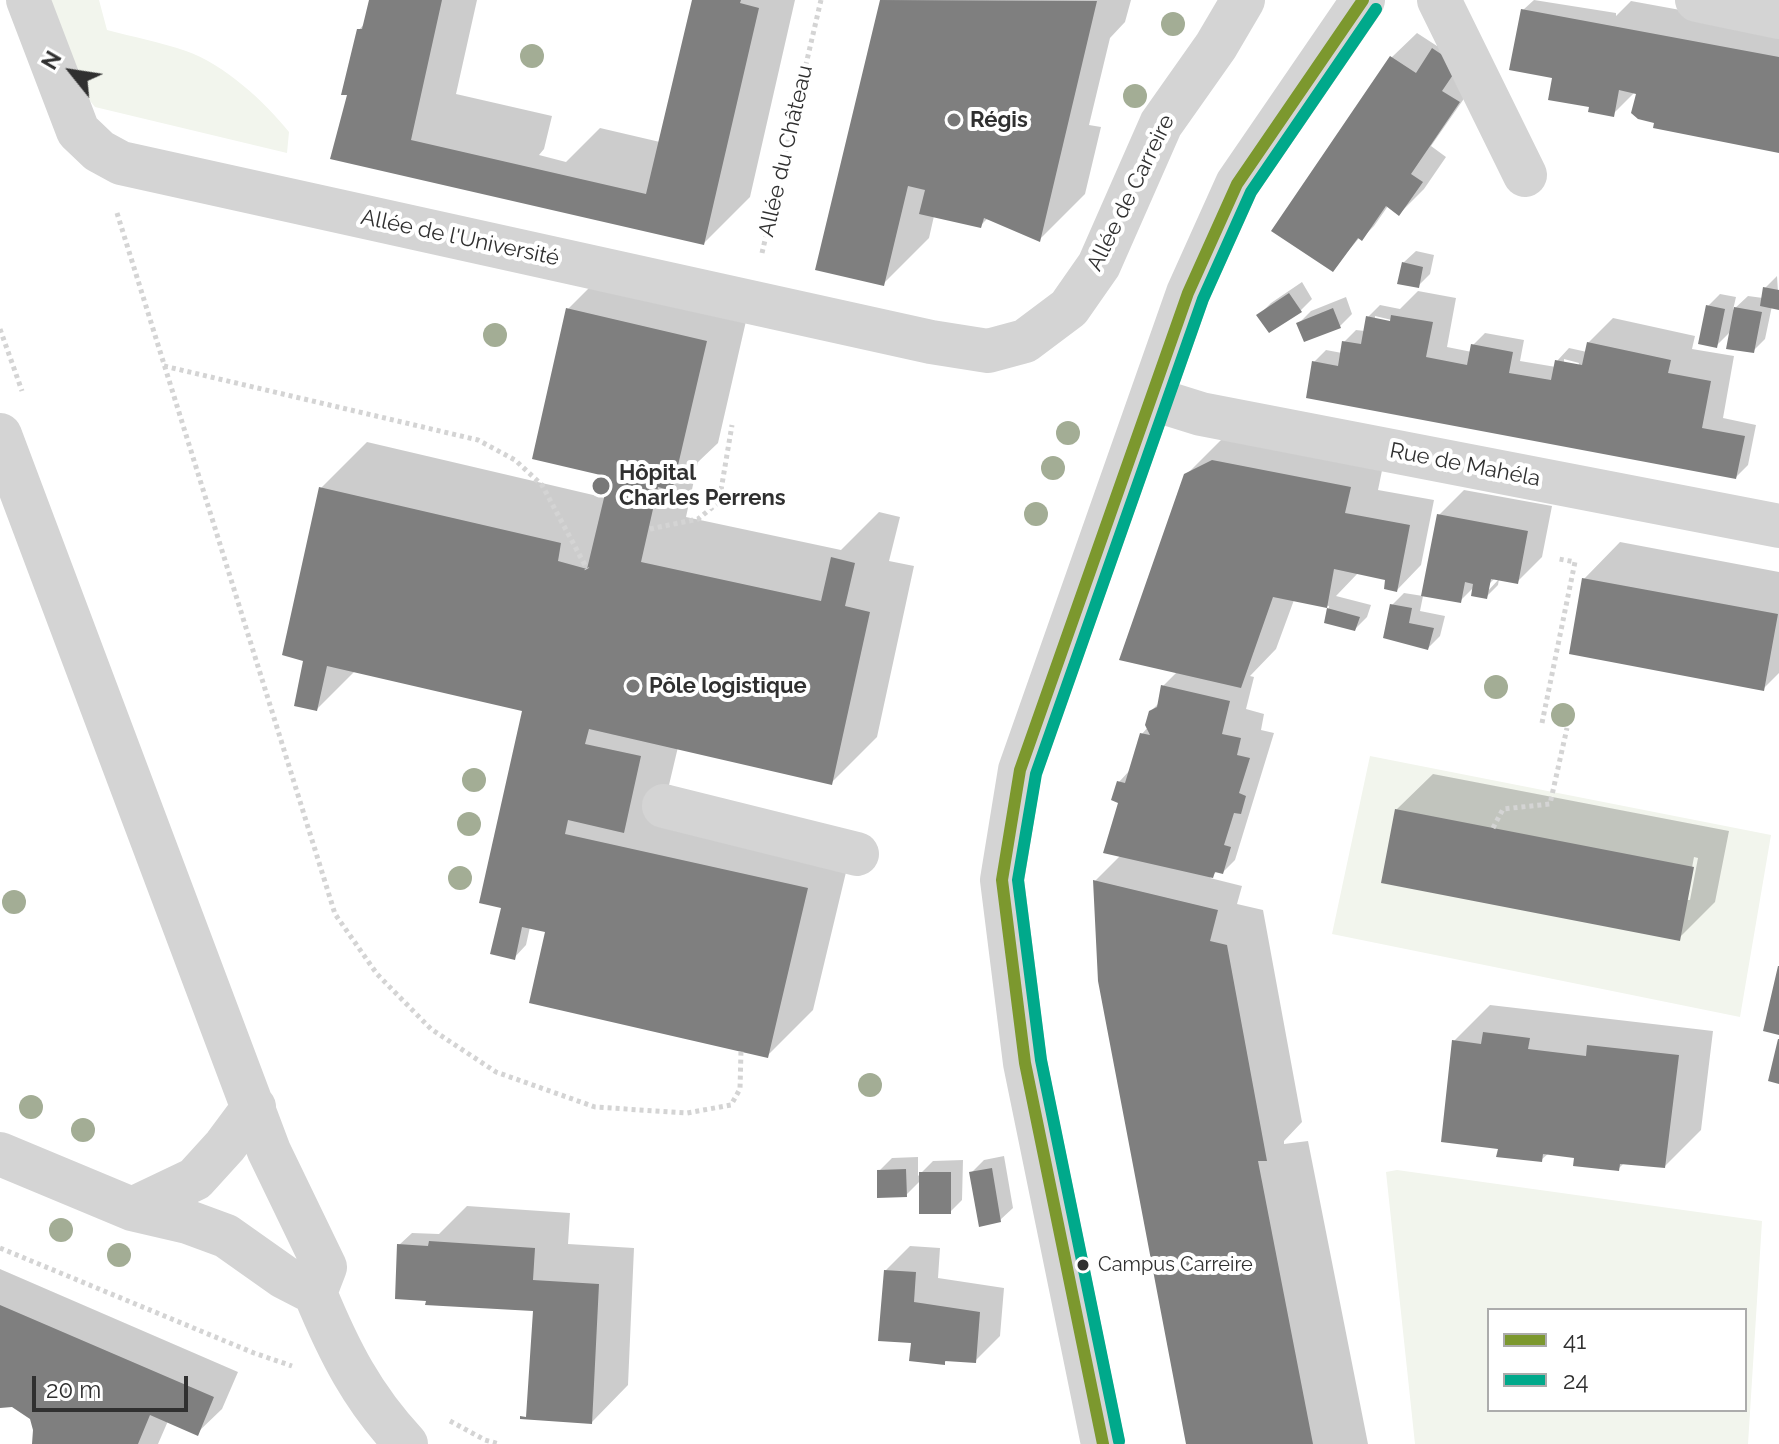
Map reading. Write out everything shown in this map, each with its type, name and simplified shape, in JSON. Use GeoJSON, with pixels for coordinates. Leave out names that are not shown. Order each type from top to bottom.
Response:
{"type":"FeatureCollection","features":[{"type":"Feature","properties":{"kind":"street","name":"Allée de l'Université"},"geometry":{"type":"LineString","coordinates":[[28,0],[78,131],[99,151],[121,163],[931,342],[988,351]]}},
{"type":"Feature","properties":{"kind":"street","name":"Allée de Carreire"},"geometry":{"type":"LineString","coordinates":[[988,351],[1025,341],[1069,308],[1099,265],[1161,124],[1216,46],[1243,0]]}},
{"type":"Feature","properties":{"kind":"street"},"geometry":{"type":"LineString","coordinates":[[1103,1444],[1025,1063],[1002,880],[1020,770],[1188,293],[1237,184],[1363,0]]}},
{"type":"Feature","properties":{"kind":"street"},"geometry":{"type":"LineString","coordinates":[[1439,0],[1525,175]]}},
{"type":"Feature","properties":{"kind":"street"},"geometry":{"type":"LineString","coordinates":[[1697,0],[1779,17]]}},
{"type":"Feature","properties":{"kind":"street","name":"Rue de Mahéla"},"geometry":{"type":"LineString","coordinates":[[1153,399],[1201,414],[1779,526]]}},
{"type":"Feature","properties":{"kind":"street"},"geometry":{"type":"LineString","coordinates":[[0,435],[269,1151],[325,1267],[315,1293]]}},
{"type":"Feature","properties":{"kind":"street"},"geometry":{"type":"LineString","coordinates":[[664,806],[857,854]]}},
{"type":"Feature","properties":{"kind":"street"},"geometry":{"type":"LineString","coordinates":[[132,1209],[195,1179],[254,1107]]}},
{"type":"Feature","properties":{"kind":"street"},"geometry":{"type":"LineString","coordinates":[[0,1154],[132,1209],[188,1222],[226,1236],[284,1277],[315,1293],[341,1355],[382,1418],[406,1444]]}},
{"type":"Feature","properties":{"kind":"path","name":"Allée du Château"},"geometry":{"type":"LineString","coordinates":[[751,301],[821,0]]}},
{"type":"Feature","properties":{"kind":"path"},"geometry":{"type":"LineString","coordinates":[[99,151],[335,914],[377,974],[431,1029],[496,1072],[595,1107],[687,1113],[731,1105],[740,1089],[741,1051]]}},
{"type":"Feature","properties":{"kind":"path"},"geometry":{"type":"LineString","coordinates":[[164,366],[478,440],[515,460],[542,485],[587,569]]}},
{"type":"Feature","properties":{"kind":"path"},"geometry":{"type":"LineString","coordinates":[[650,529],[698,519],[719,502],[732,425]]}},
{"type":"Feature","properties":{"kind":"path"},"geometry":{"type":"LineString","coordinates":[[1542,723],[1575,562],[1559,559]]}},
{"type":"Feature","properties":{"kind":"path"},"geometry":{"type":"LineString","coordinates":[[1493,828],[1503,809],[1550,804],[1567,728]]}},
{"type":"Feature","properties":{"kind":"shaded area"},"geometry":{"type":"Polygon","coordinates":[[[47,0],[99,0],[107,30],[176,48],[215,65],[256,97],[289,132],[287,153],[95,107],[82,91],[47,0]]]}},
{"type":"Feature","properties":{"kind":"shaded area"},"geometry":{"type":"Polygon","coordinates":[[[1370,756],[1771,835],[1740,1017],[1332,934],[1370,756]]]}},
{"type":"Feature","properties":{"kind":"shaded area"},"geometry":{"type":"Polygon","coordinates":[[[1397,1170],[1762,1221],[1748,1444],[1415,1444],[1386,1172],[1397,1170]]]}},
{"type":"Feature","properties":{"kind":"building"},"geometry":{"type":"Polygon","coordinates":[[[369,0],[442,0],[411,140],[646,194],[692,0],[741,0],[740,3],[759,8],[704,245],[330,159],[347,95],[341,95],[357,29],[362,29],[369,0]]]}},
{"type":"Feature","properties":{"kind":"building","name":"Régis"},"geometry":{"type":"Polygon","coordinates":[[[880,0],[1097,1],[1040,242],[984,218],[981,228],[919,214],[925,190],[908,186],[884,286],[815,270],[880,0]]]}},
{"type":"Feature","properties":{"kind":"building"},"geometry":{"type":"Polygon","coordinates":[[[1521,9],[1779,57],[1779,153],[1653,128],[1654,123],[1638,119],[1631,113],[1636,94],[1619,90],[1614,117],[1588,112],[1589,107],[1548,100],[1552,78],[1509,70],[1521,9]]]}},
{"type":"Feature","properties":{"kind":"building"},"geometry":{"type":"Polygon","coordinates":[[[1432,48],[1459,66],[1442,91],[1460,102],[1411,174],[1423,182],[1399,216],[1386,206],[1362,241],[1358,238],[1333,272],[1271,231],[1390,56],[1416,73],[1432,48]]]}},
{"type":"Feature","properties":{"kind":"building"},"geometry":{"type":"Polygon","coordinates":[[[1402,262],[1423,267],[1419,288],[1397,284],[1402,262]]]}},
{"type":"Feature","properties":{"kind":"building"},"geometry":{"type":"Polygon","coordinates":[[[1763,287],[1779,290],[1779,310],[1760,306],[1763,287]]]}},
{"type":"Feature","properties":{"kind":"building"},"geometry":{"type":"Polygon","coordinates":[[[1289,293],[1302,312],[1269,333],[1256,315],[1289,293]]]}},
{"type":"Feature","properties":{"kind":"building"},"geometry":{"type":"Polygon","coordinates":[[[1706,305],[1725,309],[1717,348],[1698,344],[1706,305]]]}},
{"type":"Feature","properties":{"kind":"building"},"geometry":{"type":"Polygon","coordinates":[[[1734,307],[1762,312],[1754,353],[1726,349],[1734,307]]]}},
{"type":"Feature","properties":{"kind":"building","name":"Pôle logistique"},"geometry":{"type":"Polygon","coordinates":[[[566,308],[707,341],[672,491],[658,487],[641,562],[821,601],[831,557],[855,563],[845,606],[870,612],[832,785],[589,729],[585,744],[641,756],[624,833],[568,820],[565,834],[808,888],[768,1058],[529,1003],[545,932],[522,927],[515,960],[490,954],[501,908],[479,903],[522,711],[327,666],[317,711],[294,706],[303,661],[282,655],[319,487],[561,543],[558,561],[587,569],[609,477],[532,459],[566,308]]]}},
{"type":"Feature","properties":{"kind":"building"},"geometry":{"type":"Polygon","coordinates":[[[1333,308],[1341,328],[1304,342],[1296,323],[1333,308]]]}},
{"type":"Feature","properties":{"kind":"building"},"geometry":{"type":"Polygon","coordinates":[[[1391,315],[1433,322],[1426,357],[1467,365],[1471,344],[1513,352],[1509,373],[1551,380],[1555,360],[1582,365],[1587,342],[1671,360],[1668,373],[1711,381],[1702,428],[1745,436],[1736,479],[1306,398],[1312,361],[1338,366],[1342,341],[1361,344],[1366,316],[1390,321],[1391,315]]]}},
{"type":"Feature","properties":{"kind":"building"},"geometry":{"type":"Polygon","coordinates":[[[1212,460],[1351,487],[1345,513],[1410,525],[1397,592],[1384,589],[1385,580],[1334,569],[1327,608],[1273,597],[1241,688],[1119,660],[1184,474],[1212,460]]]}},
{"type":"Feature","properties":{"kind":"building"},"geometry":{"type":"Polygon","coordinates":[[[1437,514],[1528,531],[1518,584],[1491,579],[1487,599],[1471,596],[1473,584],[1465,582],[1461,603],[1421,596],[1437,514]]]}},
{"type":"Feature","properties":{"kind":"building"},"geometry":{"type":"Polygon","coordinates":[[[1582,578],[1778,614],[1764,691],[1569,654],[1582,578]]]}},
{"type":"Feature","properties":{"kind":"building"},"geometry":{"type":"Polygon","coordinates":[[[1390,604],[1412,608],[1409,623],[1434,628],[1428,650],[1383,638],[1390,604]]]}},
{"type":"Feature","properties":{"kind":"building"},"geometry":{"type":"Polygon","coordinates":[[[1327,608],[1360,617],[1355,631],[1324,623],[1327,608]]]}},
{"type":"Feature","properties":{"kind":"building"},"geometry":{"type":"Polygon","coordinates":[[[1161,685],[1230,701],[1222,734],[1241,738],[1237,755],[1250,758],[1239,793],[1246,796],[1241,814],[1234,813],[1224,845],[1231,847],[1223,874],[1215,872],[1213,878],[1103,853],[1118,803],[1111,800],[1117,781],[1125,783],[1140,733],[1150,735],[1145,725],[1149,711],[1157,707],[1161,685]]]}},
{"type":"Feature","properties":{"kind":"building"},"geometry":{"type":"Polygon","coordinates":[[[1395,809],[1694,867],[1680,941],[1381,883],[1395,809]]]}},
{"type":"Feature","properties":{"kind":"building"},"geometry":{"type":"Polygon","coordinates":[[[1093,880],[1218,910],[1210,941],[1227,945],[1267,1161],[1258,1161],[1313,1444],[1186,1444],[1098,981],[1093,880]]]}},
{"type":"Feature","properties":{"kind":"building"},"geometry":{"type":"Polygon","coordinates":[[[1779,966],[1779,1035],[1763,1031],[1779,966]]]}},
{"type":"Feature","properties":{"kind":"building"},"geometry":{"type":"Polygon","coordinates":[[[1483,1032],[1530,1038],[1528,1049],[1586,1056],[1587,1045],[1679,1055],[1665,1168],[1620,1164],[1619,1171],[1573,1166],[1574,1158],[1543,1154],[1542,1162],[1496,1157],[1498,1149],[1441,1142],[1452,1040],[1481,1044],[1483,1032]]]}},
{"type":"Feature","properties":{"kind":"building"},"geometry":{"type":"Polygon","coordinates":[[[1779,1039],[1779,1084],[1768,1081],[1779,1039]]]}},
{"type":"Feature","properties":{"kind":"building"},"geometry":{"type":"Polygon","coordinates":[[[992,1168],[1001,1222],[979,1227],[969,1172],[992,1168]]]}},
{"type":"Feature","properties":{"kind":"building"},"geometry":{"type":"Polygon","coordinates":[[[906,1169],[907,1197],[877,1198],[877,1170],[906,1169]]]}},
{"type":"Feature","properties":{"kind":"building"},"geometry":{"type":"Polygon","coordinates":[[[919,1172],[951,1172],[951,1214],[919,1214],[919,1172]]]}},
{"type":"Feature","properties":{"kind":"building"},"geometry":{"type":"Polygon","coordinates":[[[429,1241],[535,1248],[533,1280],[599,1284],[592,1424],[520,1419],[520,1416],[526,1417],[533,1311],[425,1305],[426,1301],[395,1299],[397,1244],[428,1246],[429,1241]]]}},
{"type":"Feature","properties":{"kind":"building"},"geometry":{"type":"Polygon","coordinates":[[[884,1270],[916,1272],[914,1302],[980,1312],[976,1363],[945,1361],[945,1365],[909,1361],[911,1343],[878,1341],[884,1270]]]}},
{"type":"Feature","properties":{"kind":"building"},"geometry":{"type":"Polygon","coordinates":[[[0,1305],[214,1397],[198,1436],[150,1415],[138,1444],[32,1444],[30,1419],[12,1407],[0,1408],[0,1305]]]}},
{"type":"Feature","properties":{"kind":"transit line","name":"41"},"geometry":{"type":"LineString","coordinates":[[1103,1444],[1025,1063],[1002,880],[1020,770],[1188,293],[1237,184],[1363,0]]}},
{"type":"Feature","properties":{"kind":"transit line","name":"24"},"geometry":{"type":"LineString","coordinates":[[1119,1441],[1041,1060],[1018,880],[1036,774],[1203,299],[1251,192],[1376,9]]}},
{"type":"Feature","properties":{"kind":"place","name":"Régis"},"geometry":{"type":"Point","coordinates":[954,120]}},
{"type":"Feature","properties":{"kind":"place","name":"Hôpital Charles Perrens"},"geometry":{"type":"Point","coordinates":[601,486]}},
{"type":"Feature","properties":{"kind":"place","name":"Pôle logistique"},"geometry":{"type":"Point","coordinates":[633,686]}},
{"type":"Feature","properties":{"kind":"place","name":"Campus Carreire"},"geometry":{"type":"Point","coordinates":[1083,1265]}}]}
